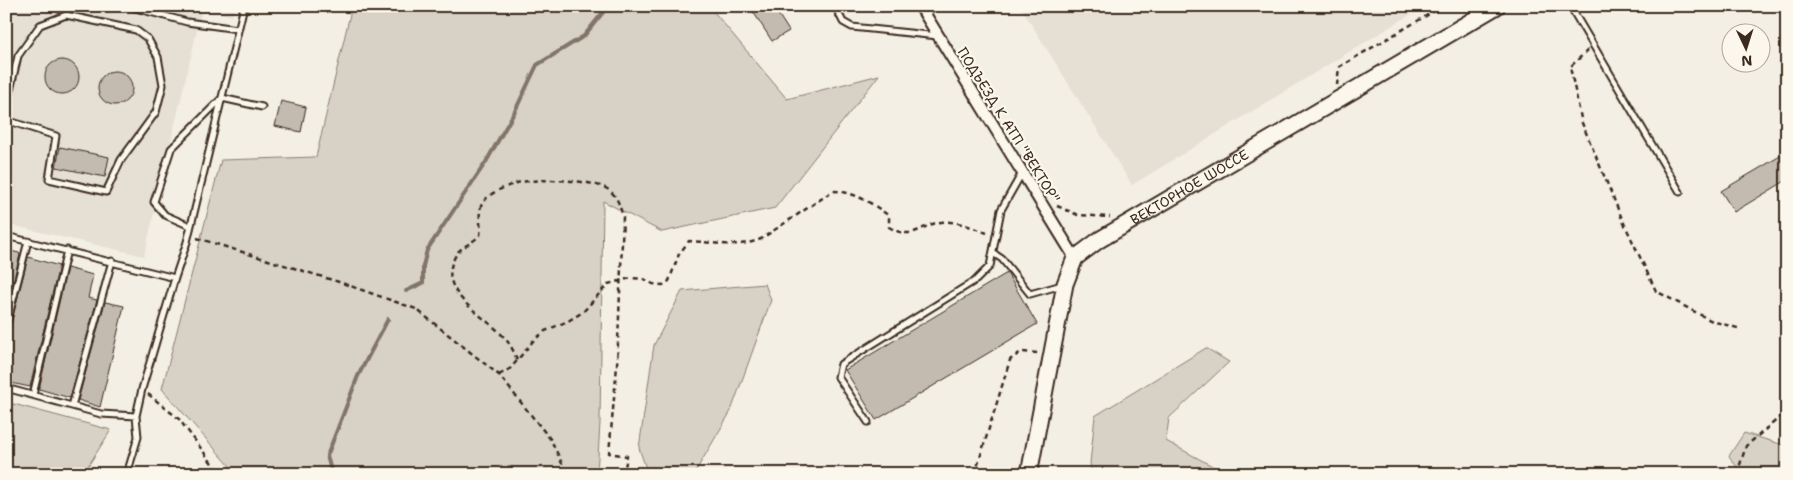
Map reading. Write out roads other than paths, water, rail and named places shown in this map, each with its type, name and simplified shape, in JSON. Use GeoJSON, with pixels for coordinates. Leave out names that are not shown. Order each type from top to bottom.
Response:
{"type":"FeatureCollection","features":[{"type":"Feature","properties":{"kind":"main road","name":"ВЕКТОРНОЕ ШОССЕ"},"geometry":{"type":"LineString","coordinates":[[1075,258],[1099,240],[1497,6]]}},
{"type":"Feature","properties":{"kind":"main road"},"geometry":{"type":"LineString","coordinates":[[1029,474],[1065,284],[1075,258]]}},
{"type":"Feature","properties":{"kind":"street","name":"ПОДЪЕЗД К АТП \"ВЕКТОР\""},"geometry":{"type":"LineString","coordinates":[[920,6],[1075,258]]}},
{"type":"Feature","properties":{"kind":"lane"},"geometry":{"type":"LineString","coordinates":[[128,6],[187,22],[238,29]]}},
{"type":"Feature","properties":{"kind":"lane"},"geometry":{"type":"LineString","coordinates":[[127,474],[138,436],[136,416],[142,389],[189,234],[244,6]]}},
{"type":"Feature","properties":{"kind":"lane"},"geometry":{"type":"LineString","coordinates":[[835,6],[843,22],[852,27],[938,36]]}},
{"type":"Feature","properties":{"kind":"lane"},"geometry":{"type":"LineString","coordinates":[[1570,6],[1680,192]]}},
{"type":"Feature","properties":{"kind":"lane"},"geometry":{"type":"LineString","coordinates":[[6,108],[18,56],[40,24],[66,15],[136,30],[148,39],[158,57],[163,85],[156,112],[121,160],[106,192],[49,179],[56,136],[6,120]]}},
{"type":"Feature","properties":{"kind":"lane"},"geometry":{"type":"LineString","coordinates":[[222,98],[262,107]]}},
{"type":"Feature","properties":{"kind":"lane"},"geometry":{"type":"LineString","coordinates":[[190,226],[165,216],[154,202],[171,149],[222,98]]}},
{"type":"Feature","properties":{"kind":"lane"},"geometry":{"type":"LineString","coordinates":[[868,422],[838,377],[841,364],[976,280],[990,266],[1001,210],[1022,172]]}},
{"type":"Feature","properties":{"kind":"lane"},"geometry":{"type":"LineString","coordinates":[[6,236],[176,278]]}},
{"type":"Feature","properties":{"kind":"lane"},"geometry":{"type":"LineString","coordinates":[[6,327],[28,241]]}},
{"type":"Feature","properties":{"kind":"lane"},"geometry":{"type":"LineString","coordinates":[[33,395],[67,250]]}},
{"type":"Feature","properties":{"kind":"lane"},"geometry":{"type":"LineString","coordinates":[[993,253],[1002,259],[1030,294],[1065,284]]}},
{"type":"Feature","properties":{"kind":"lane"},"geometry":{"type":"LineString","coordinates":[[72,406],[112,261]]}},
{"type":"Feature","properties":{"kind":"lane"},"geometry":{"type":"LineString","coordinates":[[6,388],[101,414],[136,416]]}},
{"type":"Feature","properties":{"kind":"waterway"},"geometry":{"type":"LineString","coordinates":[[406,291],[423,283],[423,266],[427,250],[486,162],[515,111],[537,65],[584,36],[608,6]]}},
{"type":"Feature","properties":{"kind":"waterway"},"geometry":{"type":"LineString","coordinates":[[332,474],[327,456],[358,376],[388,319]]}}]}
